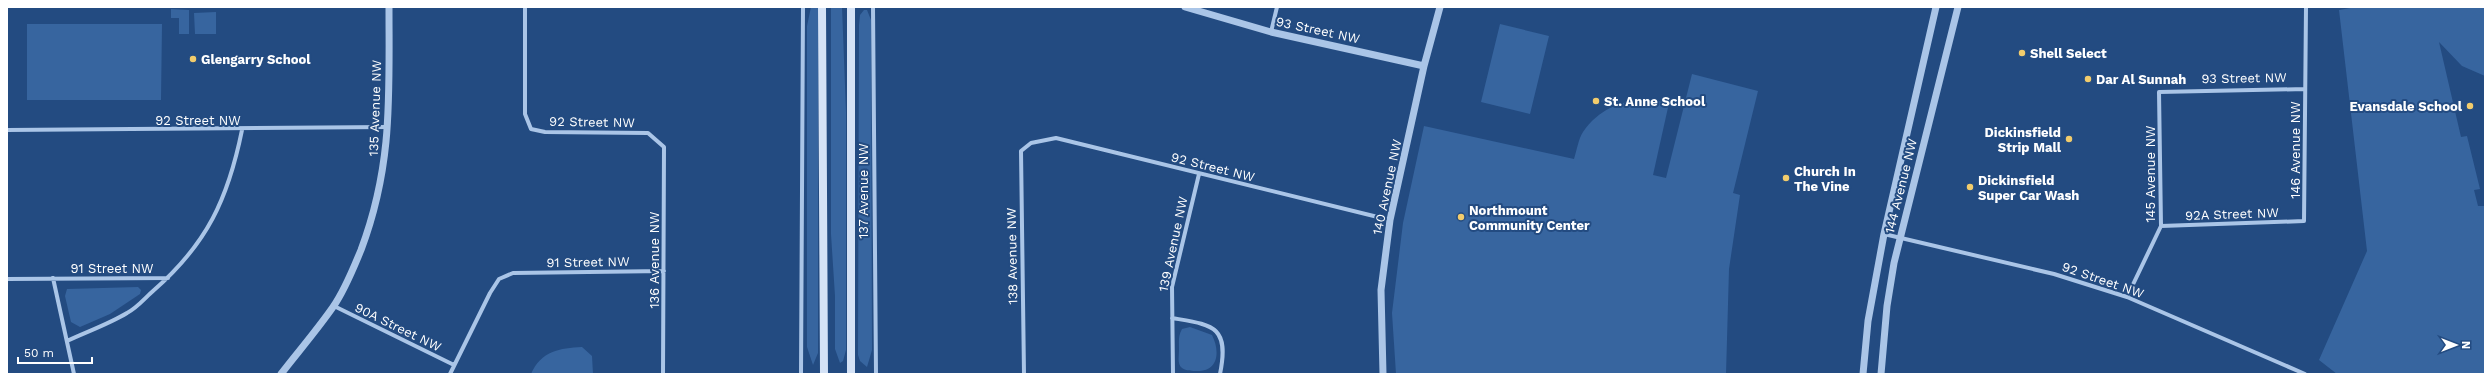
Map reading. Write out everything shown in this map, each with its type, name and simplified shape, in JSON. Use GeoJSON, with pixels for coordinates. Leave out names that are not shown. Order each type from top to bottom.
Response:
{"type":"FeatureCollection","features":[{"type":"Feature","properties":{"kind":"main road"},"geometry":{"type":"LineString","coordinates":[[822,7],[824,374]]}},
{"type":"Feature","properties":{"kind":"main road","name":"137 Avenue NW"},"geometry":{"type":"LineString","coordinates":[[851,374],[852,7]]}},
{"type":"Feature","properties":{"kind":"street","name":"135 Avenue NW"},"geometry":{"type":"LineString","coordinates":[[280,374],[334,306],[354,267],[371,223],[385,163],[388,128],[389,7]]}},
{"type":"Feature","properties":{"kind":"street","name":"92 Street NW"},"geometry":{"type":"LineString","coordinates":[[524,7],[525,114],[532,129],[545,132],[648,133],[664,147]]}},
{"type":"Feature","properties":{"kind":"street"},"geometry":{"type":"LineString","coordinates":[[801,374],[803,7]]}},
{"type":"Feature","properties":{"kind":"street","name":"137 Avenue NW"},"geometry":{"type":"LineString","coordinates":[[873,7],[876,374]]}},
{"type":"Feature","properties":{"kind":"street","name":"93 Street NW"},"geometry":{"type":"LineString","coordinates":[[1185,7],[1271,32],[1424,66]]}},
{"type":"Feature","properties":{"kind":"street"},"geometry":{"type":"LineString","coordinates":[[1271,32],[1277,7]]}},
{"type":"Feature","properties":{"kind":"street","name":"140 Avenue NW"},"geometry":{"type":"LineString","coordinates":[[1383,374],[1381,290],[1390,220],[1424,66],[1440,7]]}},
{"type":"Feature","properties":{"kind":"street","name":"144 Avenue NW"},"geometry":{"type":"LineString","coordinates":[[1863,374],[1868,321],[1884,234],[1936,7]]}},
{"type":"Feature","properties":{"kind":"street","name":"144 Avenue NW"},"geometry":{"type":"LineString","coordinates":[[1880,374],[1887,306],[1900,238],[1958,7]]}},
{"type":"Feature","properties":{"kind":"street","name":"146 Avenue NW"},"geometry":{"type":"LineString","coordinates":[[2304,221],[2306,7]]}},
{"type":"Feature","properties":{"kind":"street","name":"93 Street NW"},"geometry":{"type":"LineString","coordinates":[[2159,92],[2306,89]]}},
{"type":"Feature","properties":{"kind":"street","name":"145 Avenue NW"},"geometry":{"type":"LineString","coordinates":[[2127,297],[2161,226],[2159,92]]}},
{"type":"Feature","properties":{"kind":"street","name":"92 Street NW"},"geometry":{"type":"LineString","coordinates":[[7,130],[242,130],[388,128]]}},
{"type":"Feature","properties":{"kind":"street"},"geometry":{"type":"LineString","coordinates":[[168,278],[194,250],[221,204],[234,170],[242,130]]}},
{"type":"Feature","properties":{"kind":"street","name":"92 Street NW"},"geometry":{"type":"LineString","coordinates":[[1031,143],[1056,138],[1390,220]]}},
{"type":"Feature","properties":{"kind":"street","name":"138 Avenue NW"},"geometry":{"type":"LineString","coordinates":[[1024,374],[1021,151],[1031,143]]}},
{"type":"Feature","properties":{"kind":"street","name":"136 Avenue NW"},"geometry":{"type":"LineString","coordinates":[[663,374],[664,147]]}},
{"type":"Feature","properties":{"kind":"street","name":"139 Avenue NW"},"geometry":{"type":"LineString","coordinates":[[1173,374],[1172,287],[1198,174]]}},
{"type":"Feature","properties":{"kind":"street","name":"92A Street NW"},"geometry":{"type":"LineString","coordinates":[[2161,226],[2304,221]]}},
{"type":"Feature","properties":{"kind":"street","name":"92 Street NW"},"geometry":{"type":"LineString","coordinates":[[1884,234],[2054,274],[2127,297],[2305,374]]}},
{"type":"Feature","properties":{"kind":"street","name":"91 Street NW"},"geometry":{"type":"LineString","coordinates":[[454,365],[490,293],[499,279],[513,273],[664,271]]}},
{"type":"Feature","properties":{"kind":"street"},"geometry":{"type":"LineString","coordinates":[[53,278],[74,374]]}},
{"type":"Feature","properties":{"kind":"street","name":"91 Street NW"},"geometry":{"type":"LineString","coordinates":[[7,279],[168,278]]}},
{"type":"Feature","properties":{"kind":"street","name":"91 Street NW"},"geometry":{"type":"LineString","coordinates":[[66,341],[128,313],[168,278]]}},
{"type":"Feature","properties":{"kind":"street","name":"90A Street NW"},"geometry":{"type":"LineString","coordinates":[[334,306],[454,365]]}},
{"type":"Feature","properties":{"kind":"street"},"geometry":{"type":"LineString","coordinates":[[1172,318],[1207,324],[1217,329],[1221,340],[1220,374]]}},
{"type":"Feature","properties":{"kind":"street"},"geometry":{"type":"LineString","coordinates":[[450,374],[454,365]]}},
{"type":"Feature","properties":{"kind":"shaded area"},"geometry":{"type":"Polygon","coordinates":[[[811,7],[818,7],[818,353],[813,365],[807,347],[807,26],[811,7]]]}},
{"type":"Feature","properties":{"kind":"shaded area"},"geometry":{"type":"Polygon","coordinates":[[[831,7],[842,7],[846,112],[846,350],[843,361],[840,363],[835,349],[835,296],[831,234],[831,7]]]}},
{"type":"Feature","properties":{"kind":"shaded area"},"geometry":{"type":"Polygon","coordinates":[[[2356,7],[2485,7],[2485,76],[2462,66],[2439,42],[2461,137],[2467,136],[2480,189],[2474,190],[2478,206],[2485,206],[2485,374],[2337,374],[2319,360],[2367,251],[2339,10],[2356,7]]]}},
{"type":"Feature","properties":{"kind":"shaded area"},"geometry":{"type":"Polygon","coordinates":[[[171,9],[189,10],[189,34],[179,34],[179,18],[171,18],[171,9]]]}},
{"type":"Feature","properties":{"kind":"shaded area"},"geometry":{"type":"Polygon","coordinates":[[[864,10],[867,10],[871,20],[872,350],[867,367],[860,361],[858,355],[859,25],[860,15],[864,10]]]}},
{"type":"Feature","properties":{"kind":"shaded area"},"geometry":{"type":"Polygon","coordinates":[[[216,12],[216,34],[195,34],[194,13],[216,12]]]}},
{"type":"Feature","properties":{"kind":"shaded area"},"geometry":{"type":"Polygon","coordinates":[[[27,24],[162,24],[161,100],[27,100],[27,24]]]}},
{"type":"Feature","properties":{"kind":"shaded area"},"geometry":{"type":"Polygon","coordinates":[[[1500,24],[1549,36],[1530,114],[1481,102],[1500,24]]]}},
{"type":"Feature","properties":{"kind":"shaded area"},"geometry":{"type":"Polygon","coordinates":[[[1692,74],[1758,91],[1733,193],[1740,195],[1729,269],[1726,374],[1396,374],[1392,313],[1403,223],[1424,126],[1574,159],[1583,132],[1600,114],[1610,108],[1633,101],[1644,100],[1669,103],[1653,175],[1666,178],[1692,74]]]}},
{"type":"Feature","properties":{"kind":"shaded area"},"geometry":{"type":"Polygon","coordinates":[[[138,287],[141,290],[140,294],[110,314],[80,327],[71,322],[65,296],[67,289],[138,287]]]}},
{"type":"Feature","properties":{"kind":"shaded area"},"geometry":{"type":"Polygon","coordinates":[[[1190,327],[1212,335],[1215,341],[1217,353],[1216,359],[1210,368],[1197,371],[1187,370],[1182,368],[1179,364],[1180,334],[1182,329],[1190,327]]]}},
{"type":"Feature","properties":{"kind":"shaded area"},"geometry":{"type":"Polygon","coordinates":[[[582,347],[592,356],[593,374],[531,374],[540,360],[552,352],[566,348],[582,347]]]}},
{"type":"Feature","properties":{"kind":"place","name":"Shell Select"},"geometry":{"type":"Point","coordinates":[2022,53]}},
{"type":"Feature","properties":{"kind":"place","name":"Glengarry School"},"geometry":{"type":"Point","coordinates":[193,59]}},
{"type":"Feature","properties":{"kind":"place","name":"Dar Al Sunnah"},"geometry":{"type":"Point","coordinates":[2088,79]}},
{"type":"Feature","properties":{"kind":"place","name":"St. Anne School"},"geometry":{"type":"Point","coordinates":[1596,101]}},
{"type":"Feature","properties":{"kind":"place","name":"Evansdale School"},"geometry":{"type":"Point","coordinates":[2470,106]}},
{"type":"Feature","properties":{"kind":"place","name":"Dickinsfield Strip Mall"},"geometry":{"type":"Point","coordinates":[2069,139]}},
{"type":"Feature","properties":{"kind":"place","name":"Church In The Vine"},"geometry":{"type":"Point","coordinates":[1786,178]}},
{"type":"Feature","properties":{"kind":"place","name":"Dickinsfield Super Car Wash"},"geometry":{"type":"Point","coordinates":[1970,187]}},
{"type":"Feature","properties":{"kind":"place","name":"Northmount Community Center"},"geometry":{"type":"Point","coordinates":[1461,217]}}]}
